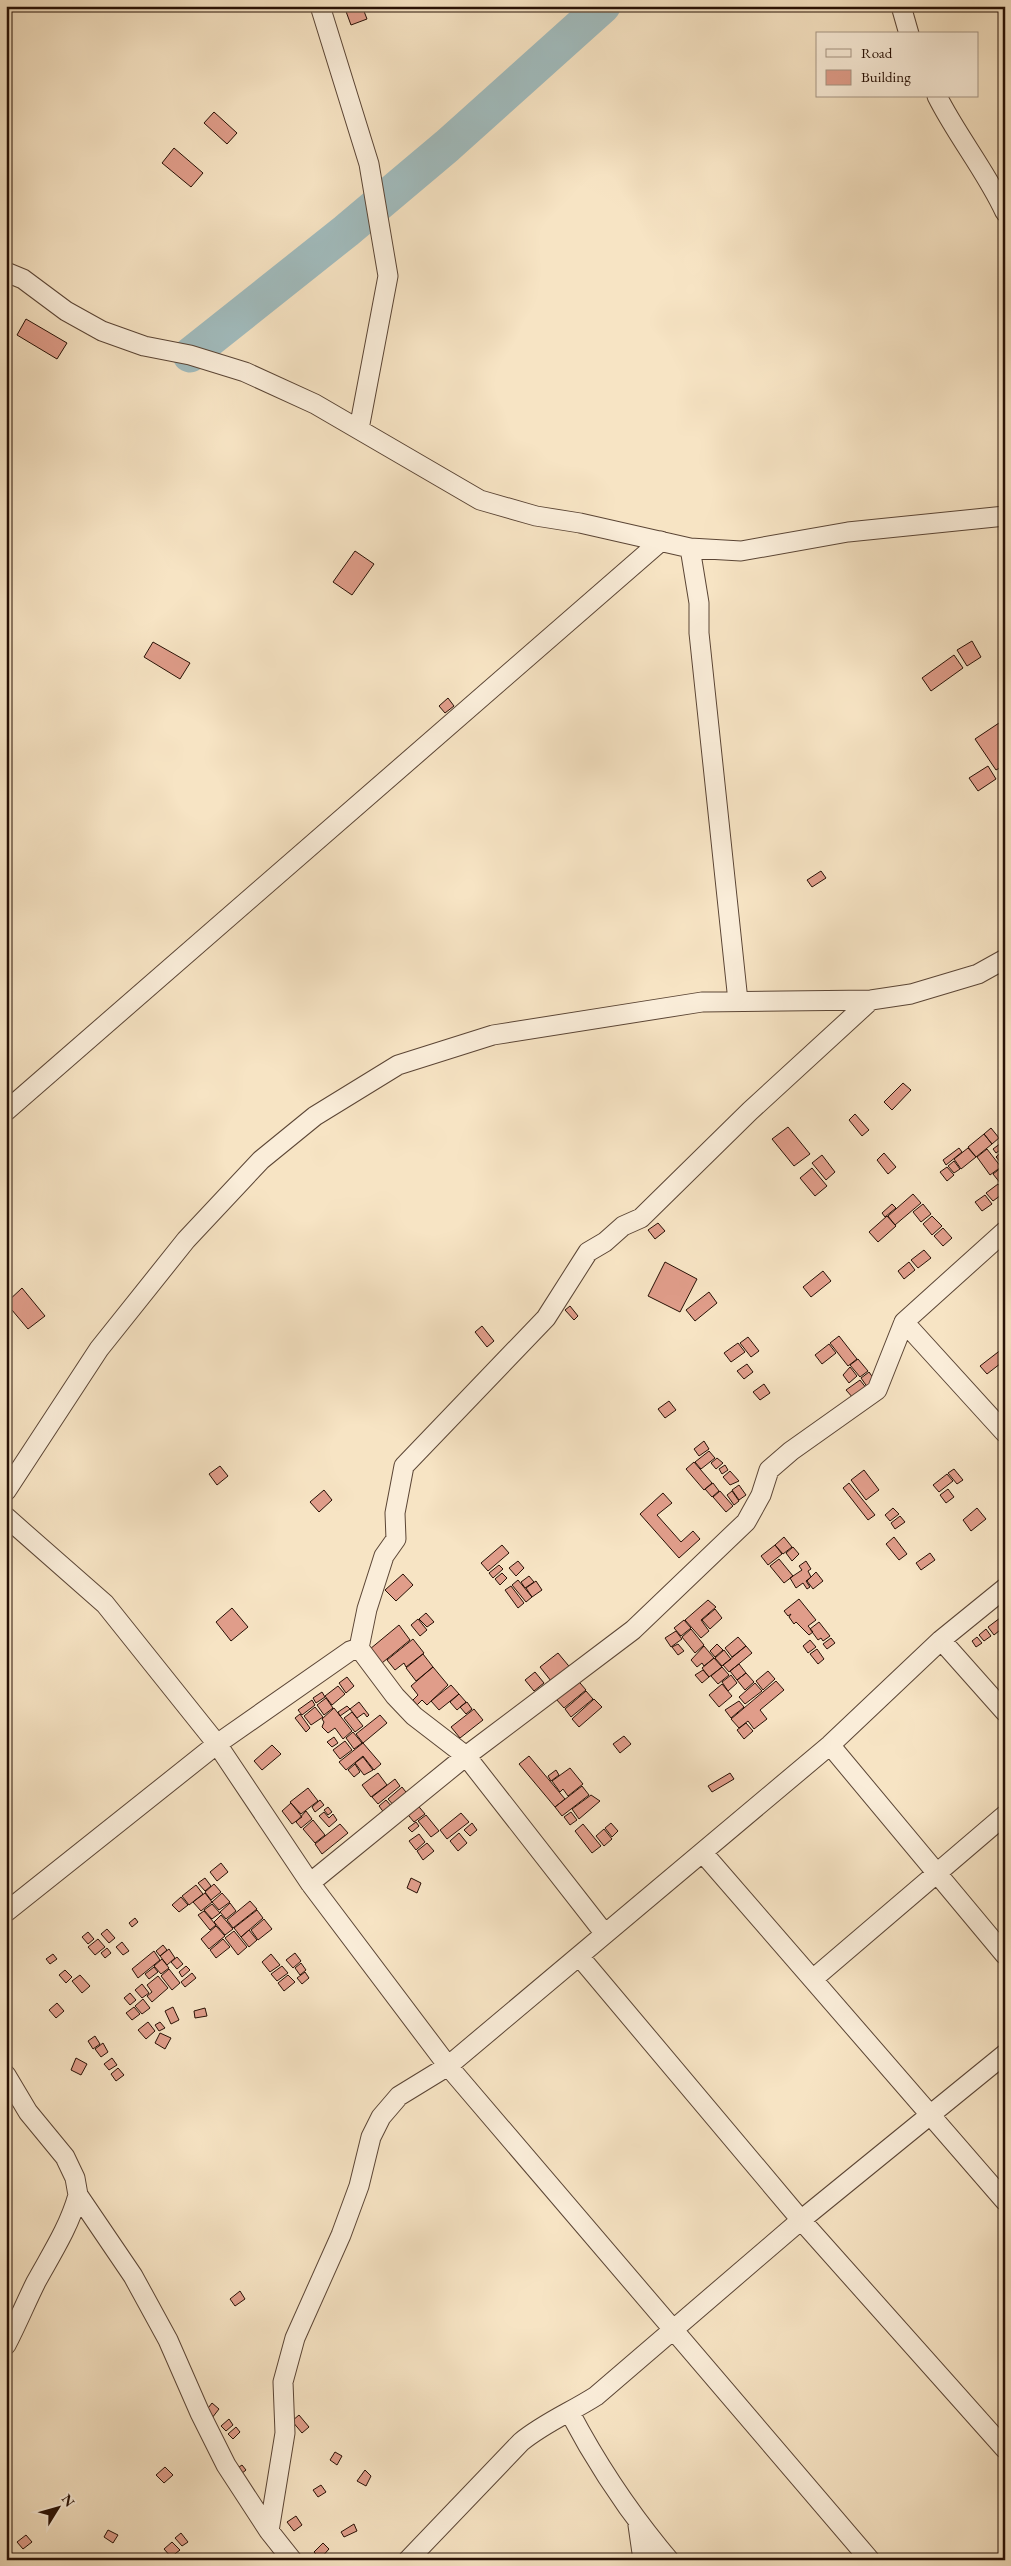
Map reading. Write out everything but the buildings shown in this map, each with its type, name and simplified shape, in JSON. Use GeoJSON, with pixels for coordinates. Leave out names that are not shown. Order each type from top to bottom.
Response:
{"type":"FeatureCollection","features":[{"type":"Feature","properties":{"kind":"street"},"geometry":{"type":"LineString","coordinates":[[320,6],[369,164],[388,276],[359,429]]}},
{"type":"Feature","properties":{"kind":"street"},"geometry":{"type":"LineString","coordinates":[[901,6],[908,32]]}},
{"type":"Feature","properties":{"kind":"street"},"geometry":{"type":"LineString","coordinates":[[938,98],[950,123],[998,196],[1005,212]]}},
{"type":"Feature","properties":{"kind":"street"},"geometry":{"type":"LineString","coordinates":[[6,272],[23,279],[66,311],[102,330],[144,346],[190,355],[245,372],[315,404],[480,500],[536,516],[580,522],[690,548],[741,551],[848,532],[1005,516]]}},
{"type":"Feature","properties":{"kind":"street"},"geometry":{"type":"LineString","coordinates":[[6,1111],[661,541]]}},
{"type":"Feature","properties":{"kind":"street"},"geometry":{"type":"LineString","coordinates":[[690,548],[699,603],[699,633],[738,1001]]}},
{"type":"Feature","properties":{"kind":"street"},"geometry":{"type":"LineString","coordinates":[[6,1491],[99,1349],[186,1240],[261,1160],[315,1116],[398,1065],[493,1035],[702,1002],[871,1000],[911,994],[978,974],[1005,959]]}},
{"type":"Feature","properties":{"kind":"street"},"geometry":{"type":"LineString","coordinates":[[605,1934],[466,1756],[414,1716],[394,1696],[358,1648],[367,1609],[384,1556],[396,1539],[395,1513],[404,1466],[546,1318],[588,1252],[605,1242],[624,1226],[641,1218],[750,1111],[871,1000]]}},
{"type":"Feature","properties":{"kind":"street"},"geometry":{"type":"LineString","coordinates":[[310,1883],[466,1756],[633,1630],[746,1522],[761,1496],[769,1470],[791,1451],[877,1390],[904,1322],[1005,1231]]}},
{"type":"Feature","properties":{"kind":"street"},"geometry":{"type":"LineString","coordinates":[[904,1322],[1005,1433]]}},
{"type":"Feature","properties":{"kind":"street"},"geometry":{"type":"LineString","coordinates":[[6,1517],[104,1604],[217,1744],[310,1883],[448,2066],[870,2560]]}},
{"type":"Feature","properties":{"kind":"street"},"geometry":{"type":"LineString","coordinates":[[269,2532],[285,2433],[283,2382],[295,2338],[341,2235],[359,2186],[371,2137],[381,2117],[399,2096],[448,2066],[830,1745],[941,1640],[1005,1588]]}},
{"type":"Feature","properties":{"kind":"street"},"geometry":{"type":"LineString","coordinates":[[941,1640],[1005,1712]]}},
{"type":"Feature","properties":{"kind":"street"},"geometry":{"type":"LineString","coordinates":[[6,1912],[217,1744],[350,1651],[358,1648]]}},
{"type":"Feature","properties":{"kind":"street"},"geometry":{"type":"LineString","coordinates":[[830,1745],[935,1874],[1005,1955]]}},
{"type":"Feature","properties":{"kind":"street"},"geometry":{"type":"LineString","coordinates":[[813,1979],[1005,1815]]}},
{"type":"Feature","properties":{"kind":"street"},"geometry":{"type":"LineString","coordinates":[[703,1852],[1005,2202]]}},
{"type":"Feature","properties":{"kind":"street"},"geometry":{"type":"LineString","coordinates":[[579,1956],[801,2220],[1005,2449]]}},
{"type":"Feature","properties":{"kind":"street"},"geometry":{"type":"LineString","coordinates":[[408,2560],[521,2442],[540,2426],[570,2412],[596,2396],[801,2220],[1005,2054]]}},
{"type":"Feature","properties":{"kind":"street"},"geometry":{"type":"LineString","coordinates":[[6,2075],[28,2112],[65,2157],[75,2178],[78,2195],[142,2292],[168,2340],[200,2413],[226,2465],[269,2532],[292,2560]]}},
{"type":"Feature","properties":{"kind":"street"},"geometry":{"type":"LineString","coordinates":[[6,2345],[36,2282],[72,2216],[78,2195]]}},
{"type":"Feature","properties":{"kind":"street"},"geometry":{"type":"LineString","coordinates":[[570,2412],[594,2458],[637,2523],[669,2560]]}},
{"type":"Feature","properties":{"kind":"street"},"geometry":{"type":"LineString","coordinates":[[637,2523],[643,2560]]}},
{"type":"Feature","properties":{"kind":"waterway"},"geometry":{"type":"LineString","coordinates":[[190,355],[346,231],[447,146],[603,6]]}}]}
